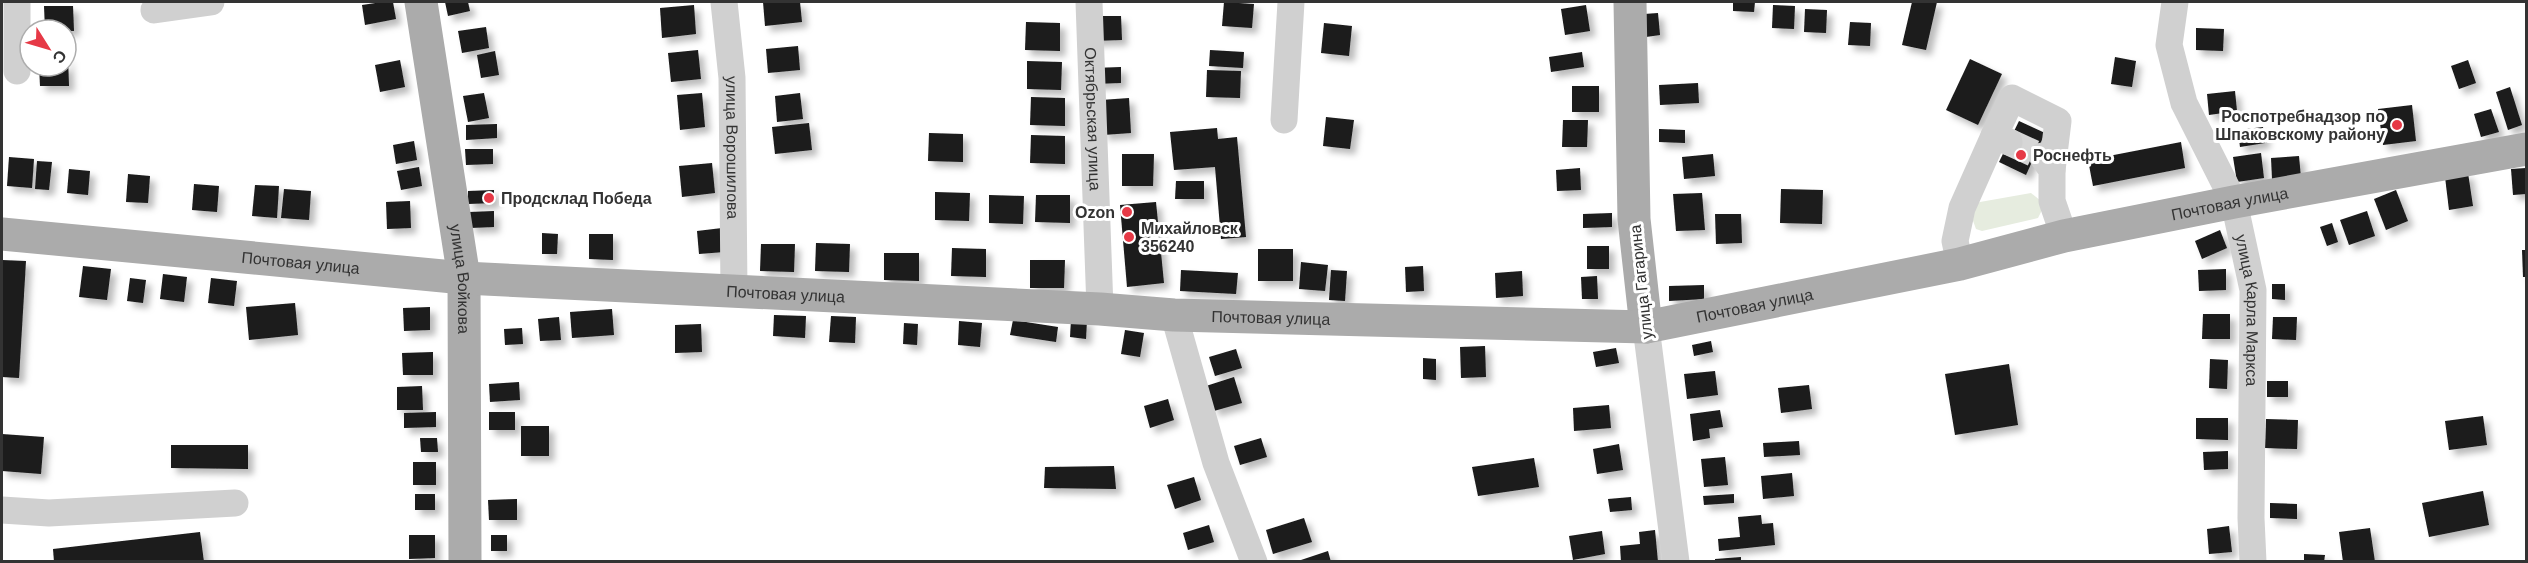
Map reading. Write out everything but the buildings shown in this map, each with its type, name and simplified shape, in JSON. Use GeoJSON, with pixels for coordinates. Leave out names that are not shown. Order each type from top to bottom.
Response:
{"type":"FeatureCollection","features":[{"type":"Feature","properties":{"kind":"main road","name":"улица Войкова"},"geometry":{"type":"LineString","coordinates":[[421,2],[464,278],[465,561]]}},
{"type":"Feature","properties":{"kind":"main road","name":"улица Гагарина"},"geometry":{"type":"LineString","coordinates":[[1630,2],[1634,219],[1646,327]]}},
{"type":"Feature","properties":{"kind":"main road","name":"Почтовая улица"},"geometry":{"type":"LineString","coordinates":[[2,234],[464,278],[1100,309],[1174,315],[1646,327],[1960,264],[2064,236],[2234,202],[2526,149]]}},
{"type":"Feature","properties":{"kind":"street"},"geometry":{"type":"LineString","coordinates":[[17,2],[17,71]]}},
{"type":"Feature","properties":{"kind":"street"},"geometry":{"type":"LineString","coordinates":[[154,10],[211,2]]}},
{"type":"Feature","properties":{"kind":"street","name":"улица Ворошилова"},"geometry":{"type":"LineString","coordinates":[[724,2],[732,78],[734,292]]}},
{"type":"Feature","properties":{"kind":"street","name":"Октябрьская улица"},"geometry":{"type":"LineString","coordinates":[[1089,2],[1100,309]]}},
{"type":"Feature","properties":{"kind":"street"},"geometry":{"type":"LineString","coordinates":[[1284,120],[1291,2]]}},
{"type":"Feature","properties":{"kind":"street","name":"улица Карла Маркса"},"geometry":{"type":"LineString","coordinates":[[2175,2],[2169,45],[2184,103],[2234,202],[2253,290],[2251,518],[2253,561]]}},
{"type":"Feature","properties":{"kind":"street"},"geometry":{"type":"LineString","coordinates":[[1960,264],[1955,241],[1962,208],[2002,139],[2012,98],[2058,121],[2044,162],[2052,201],[2064,236]]}},
{"type":"Feature","properties":{"kind":"street"},"geometry":{"type":"LineString","coordinates":[[1174,315],[1216,462],[1254,561]]}},
{"type":"Feature","properties":{"kind":"street","name":"улица Гагарина"},"geometry":{"type":"LineString","coordinates":[[1646,327],[1676,561]]}},
{"type":"Feature","properties":{"kind":"street"},"geometry":{"type":"LineString","coordinates":[[2,510],[49,513],[235,503]]}},
{"type":"Feature","properties":{"kind":"shaded area"},"geometry":{"type":"Polygon","coordinates":[[[2031,193],[2041,201],[2043,208],[2038,218],[1982,231],[1976,229],[1972,218],[1974,205],[2031,193]]]}},
{"type":"Feature","properties":{"kind":"tunnel"},"geometry":{"type":"LineString","coordinates":[[2009,142],[2035,154]]}},
{"type":"Feature","properties":{"kind":"place","name":"Роспотребнадзор по Шпаковскому району"},"geometry":{"type":"Point","coordinates":[2397,125]}},
{"type":"Feature","properties":{"kind":"place","name":"Роснефть"},"geometry":{"type":"Point","coordinates":[2021,155]}},
{"type":"Feature","properties":{"kind":"place","name":"Продсклад Победа"},"geometry":{"type":"Point","coordinates":[489,198]}},
{"type":"Feature","properties":{"kind":"place","name":"Ozon"},"geometry":{"type":"Point","coordinates":[1127,212]}},
{"type":"Feature","properties":{"kind":"place","name":"Михайловск 356240"},"geometry":{"type":"Point","coordinates":[1129,237]}}]}
